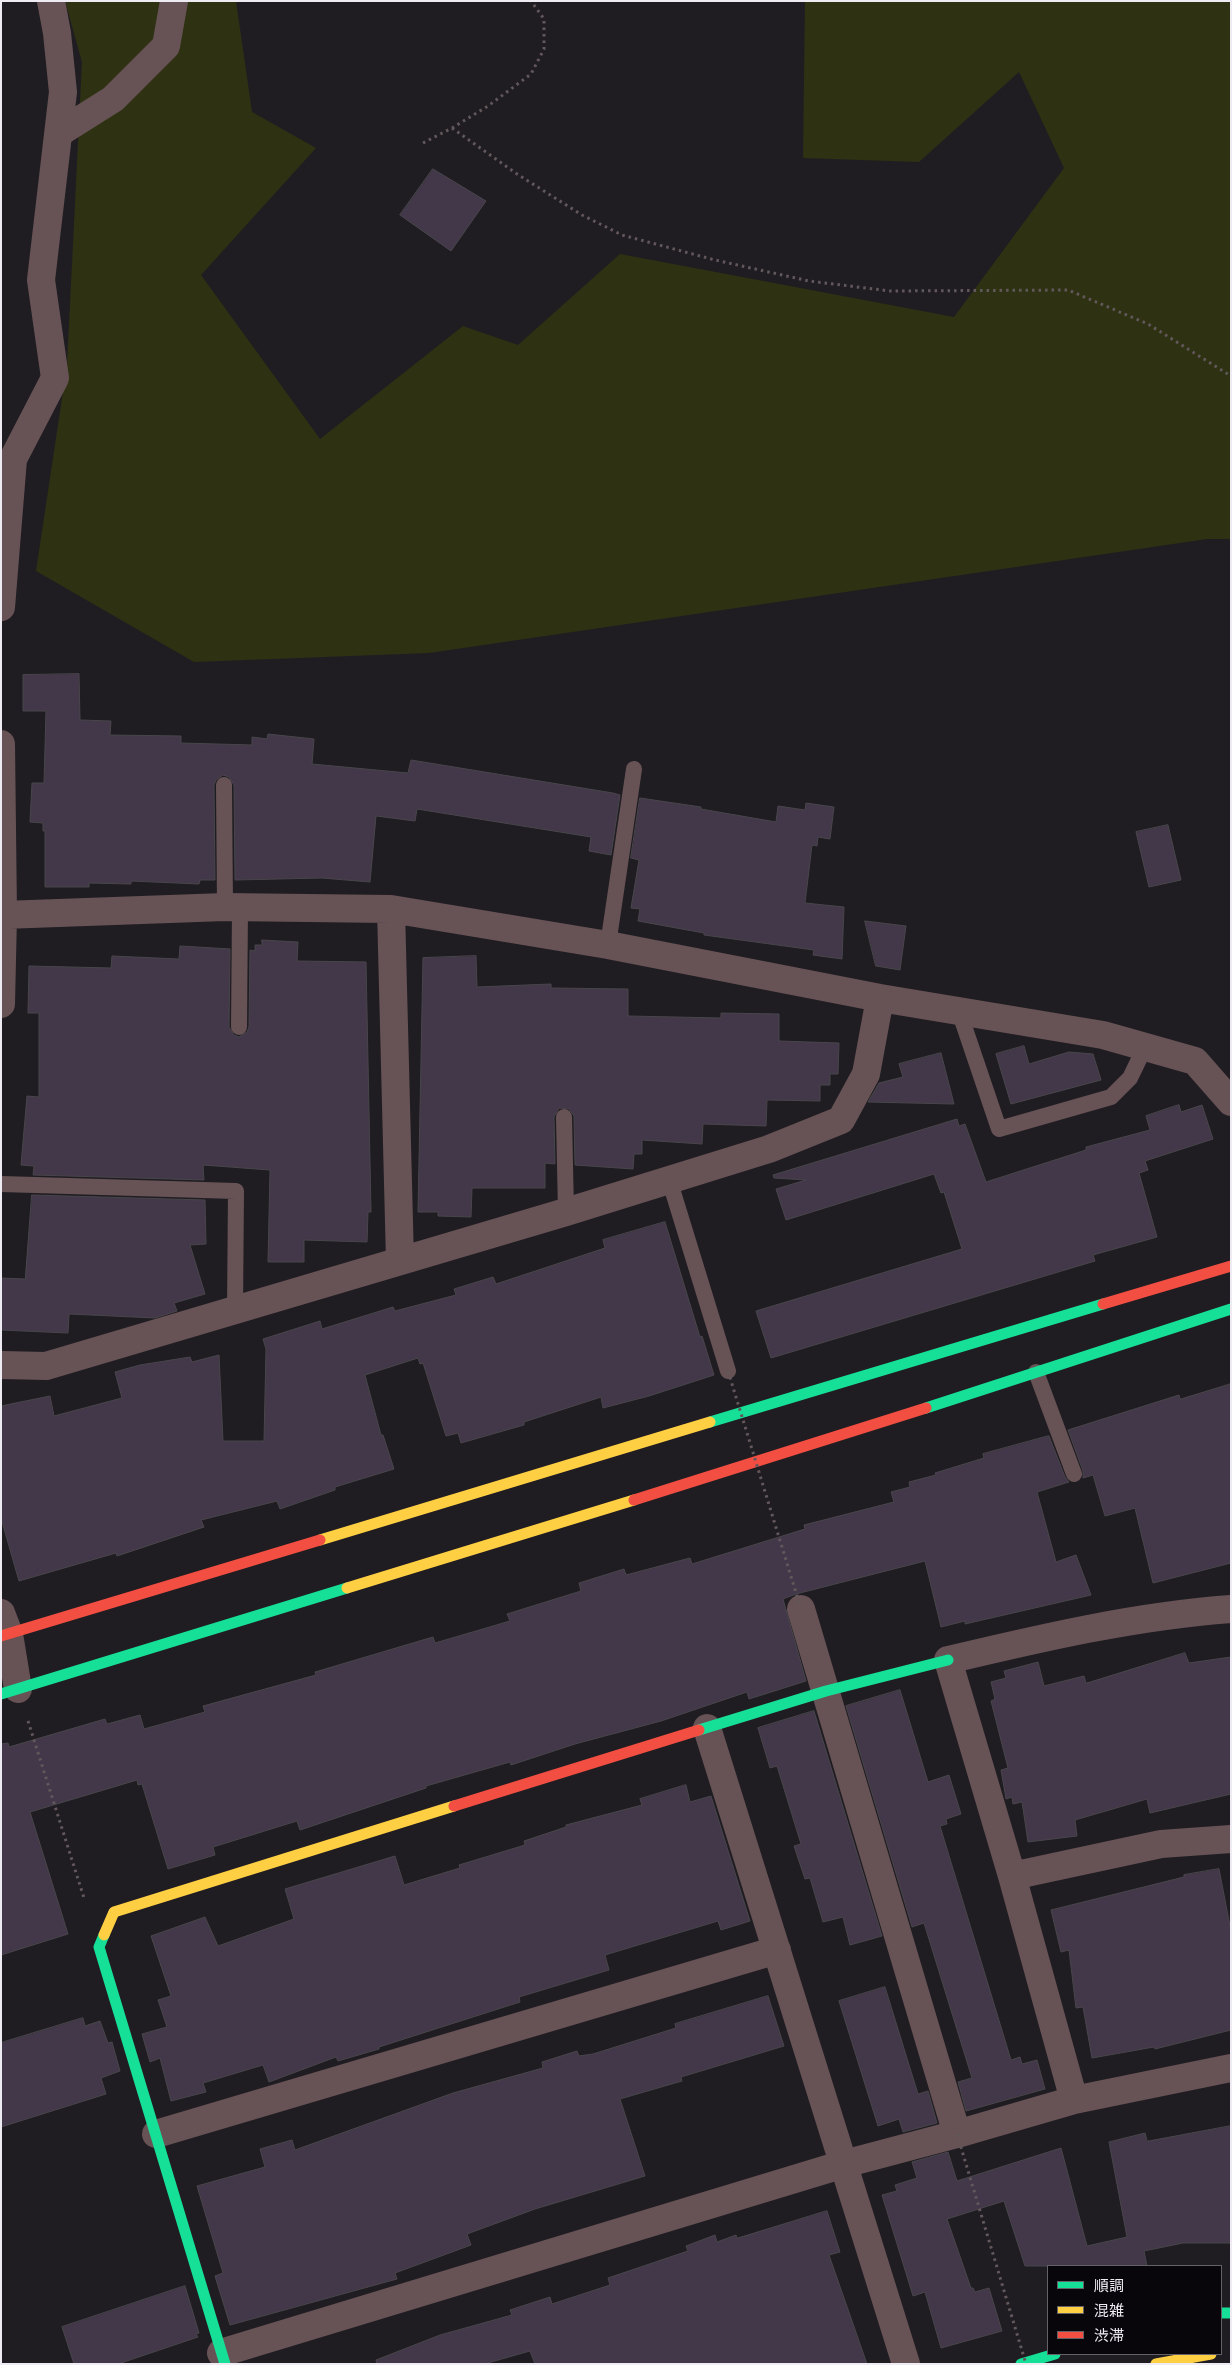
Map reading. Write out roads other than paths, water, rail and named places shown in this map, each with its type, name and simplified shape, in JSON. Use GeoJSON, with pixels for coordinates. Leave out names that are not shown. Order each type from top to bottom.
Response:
{"type":"FeatureCollection","features":[{"type":"Feature","properties":{"kind":"street"},"geometry":{"type":"LineString","coordinates":[[1,607],[13,459],[55,378],[41,280],[63,92],[57,33],[51,1]]}},
{"type":"Feature","properties":{"kind":"street"},"geometry":{"type":"LineString","coordinates":[[59,133],[113,99],[166,46],[174,1]]}},
{"type":"Feature","properties":{"kind":"street"},"geometry":{"type":"LineString","coordinates":[[1,744],[3,915],[1,1004]]}},
{"type":"Feature","properties":{"kind":"street"},"geometry":{"type":"LineString","coordinates":[[3,915],[232,908],[391,909],[608,945],[880,998],[1103,1035],[1195,1061],[1231,1102]]}},
{"type":"Feature","properties":{"kind":"street"},"geometry":{"type":"LineString","coordinates":[[391,909],[400,1261]]}},
{"type":"Feature","properties":{"kind":"street"},"geometry":{"type":"LineString","coordinates":[[1,1365],[46,1366],[566,1212],[768,1149],[840,1120],[866,1074],[880,998]]}},
{"type":"Feature","properties":{"kind":"street"},"geometry":{"type":"LineString","coordinates":[[1231,1266],[4,1627],[10,1691],[754,1464],[1231,1309]]}},
{"type":"Feature","properties":{"kind":"street"},"geometry":{"type":"LineString","coordinates":[[801,1609],[957,2134]]}},
{"type":"Feature","properties":{"kind":"street"},"geometry":{"type":"LineString","coordinates":[[1231,1609],[1126,1622],[1039,1639],[826,1691],[114,1912],[99,1947],[223,2358],[844,2164],[1074,2100],[1231,2068]]}},
{"type":"Feature","properties":{"kind":"street"},"geometry":{"type":"LineString","coordinates":[[948,1660],[1012,1876],[1074,2100]]}},
{"type":"Feature","properties":{"kind":"street"},"geometry":{"type":"LineString","coordinates":[[707,1728],[906,2364]]}},
{"type":"Feature","properties":{"kind":"street"},"geometry":{"type":"LineString","coordinates":[[1012,1876],[1161,1844],[1231,1839]]}},
{"type":"Feature","properties":{"kind":"street"},"geometry":{"type":"LineString","coordinates":[[156,2134],[777,1950]]}},
{"type":"Feature","properties":{"kind":"street"},"geometry":{"type":"LineString","coordinates":[[1021,2364],[1052,2355]]}},
{"type":"Feature","properties":{"kind":"street"},"geometry":{"type":"LineString","coordinates":[[1156,2364],[1206,2355]]}},
{"type":"Feature","properties":{"kind":"lane"},"geometry":{"type":"LineString","coordinates":[[608,945],[634,769]]}},
{"type":"Feature","properties":{"kind":"lane"},"geometry":{"type":"LineString","coordinates":[[224,785],[239,1027]]}},
{"type":"Feature","properties":{"kind":"lane"},"geometry":{"type":"LineString","coordinates":[[959,1011],[999,1129],[1110,1097],[1130,1078],[1145,1047]]}},
{"type":"Feature","properties":{"kind":"lane"},"geometry":{"type":"LineString","coordinates":[[564,1117],[566,1212]]}},
{"type":"Feature","properties":{"kind":"lane"},"geometry":{"type":"LineString","coordinates":[[669,1179],[728,1371]]}},
{"type":"Feature","properties":{"kind":"lane"},"geometry":{"type":"LineString","coordinates":[[1,1184],[236,1191],[235,1310]]}},
{"type":"Feature","properties":{"kind":"lane"},"geometry":{"type":"LineString","coordinates":[[1036,1372],[1074,1474]]}}]}
